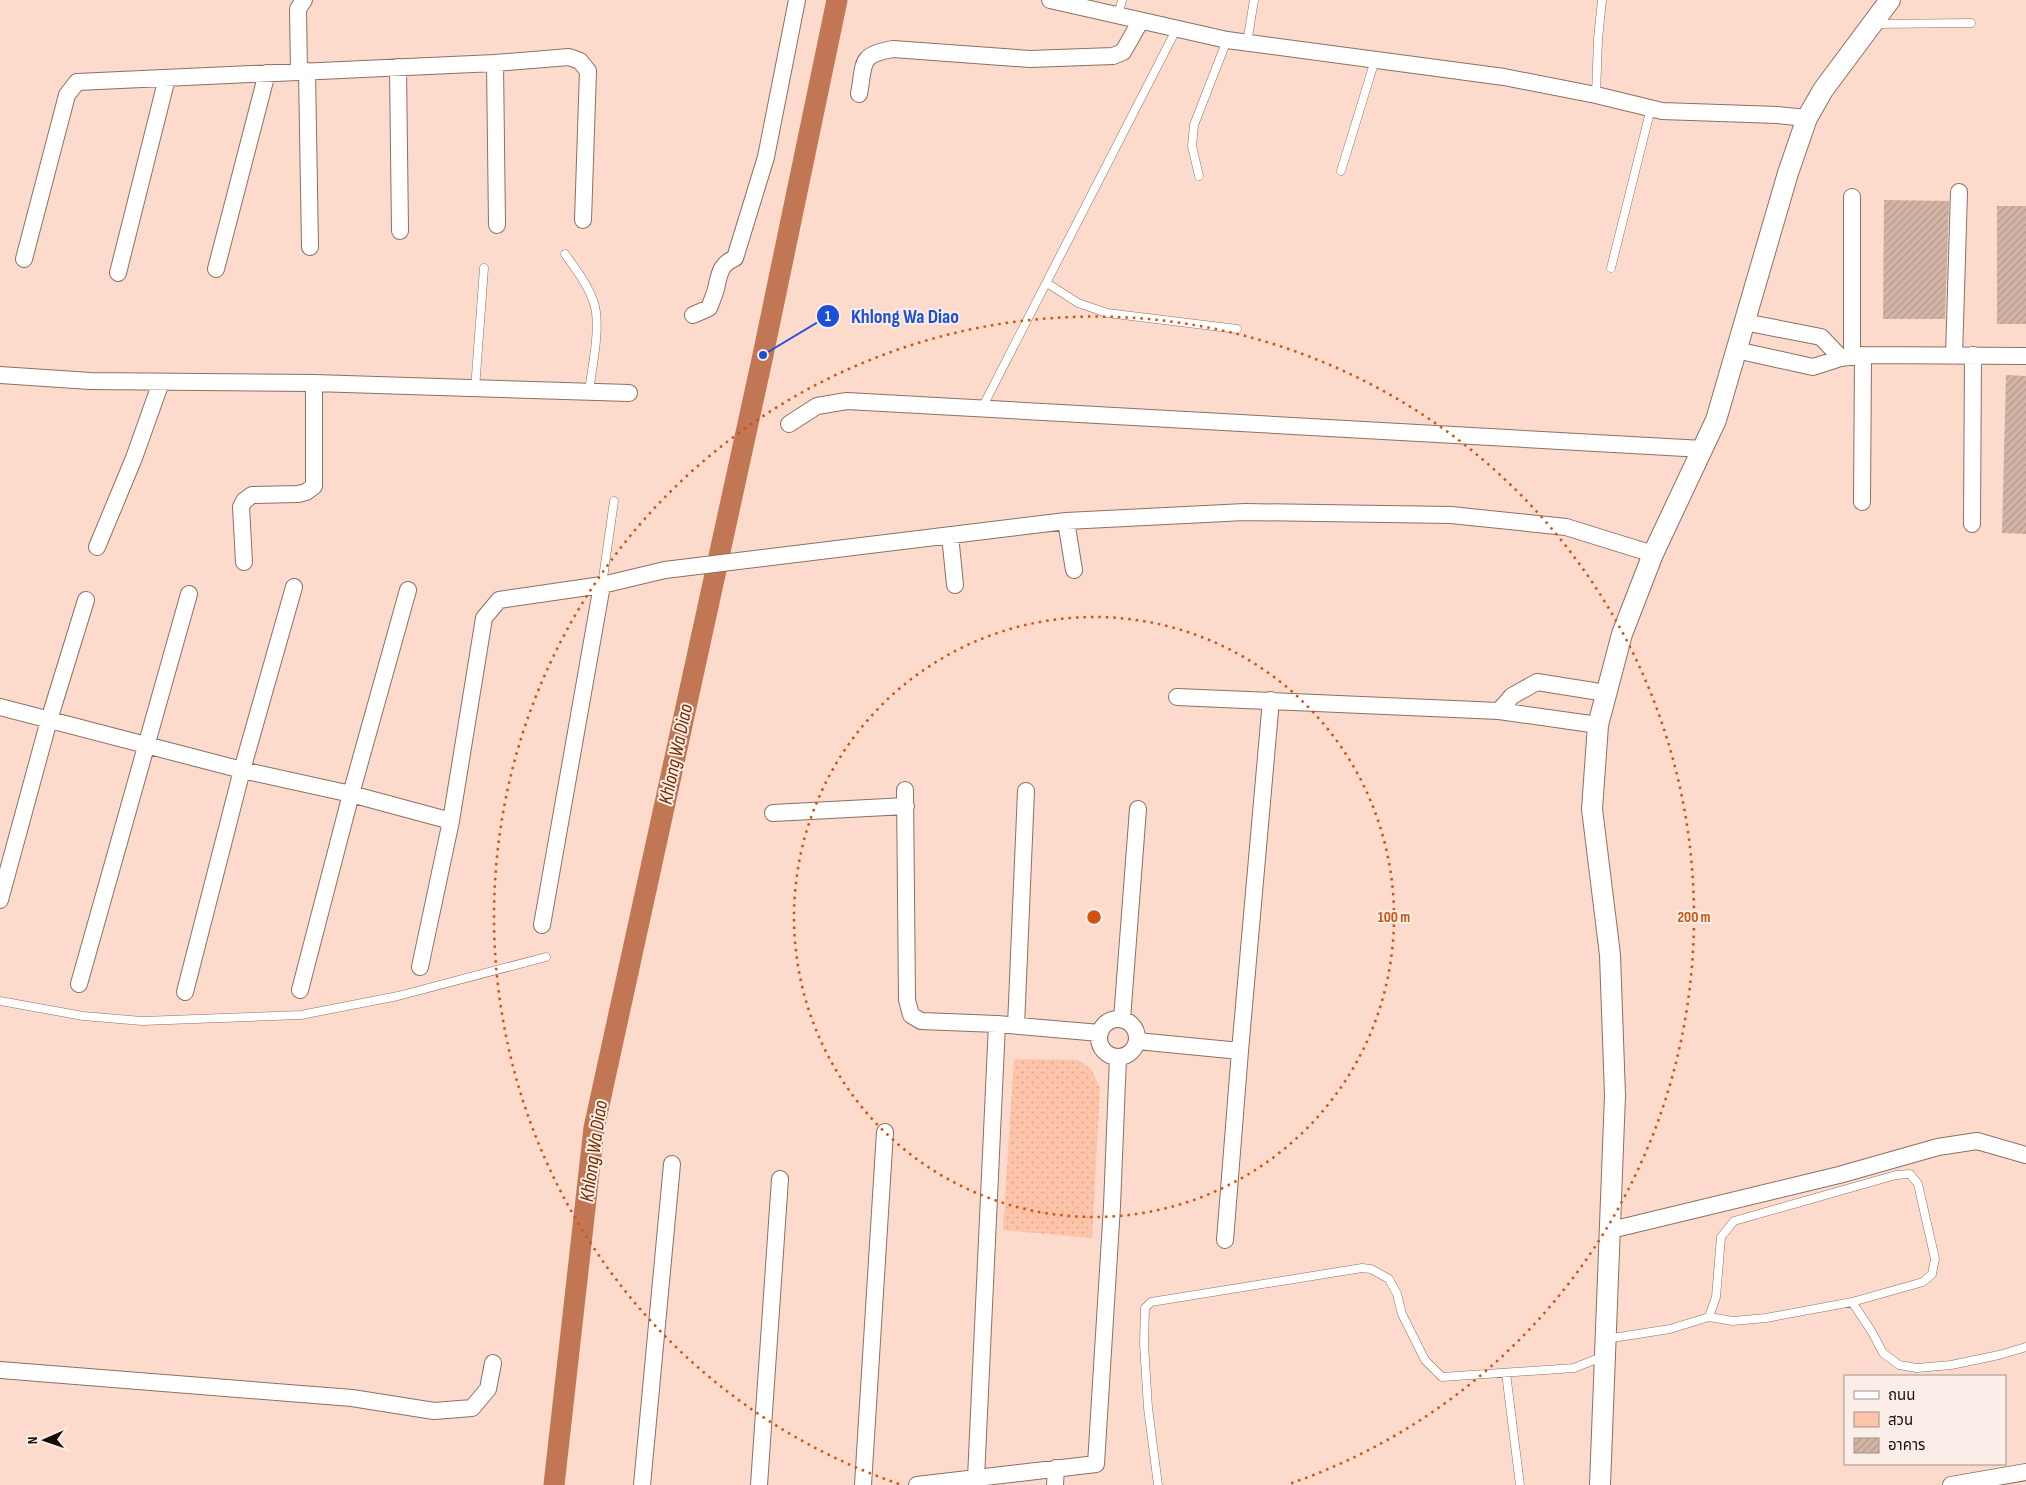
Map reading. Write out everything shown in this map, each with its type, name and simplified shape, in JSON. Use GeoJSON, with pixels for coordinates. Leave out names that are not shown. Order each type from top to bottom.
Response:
{"type":"FeatureCollection","features":[{"type":"Feature","properties":{"kind":"street"},"geometry":{"type":"LineString","coordinates":[[693,315],[710,308],[720,270],[735,258],[766,157],[797,0]]}},
{"type":"Feature","properties":{"kind":"street"},"geometry":{"type":"LineString","coordinates":[[1050,0],[1120,8],[1140,22],[1227,40],[1504,77],[1596,95],[1662,111],[1777,115],[1807,118]]}},
{"type":"Feature","properties":{"kind":"street"},"geometry":{"type":"LineString","coordinates":[[1600,1485],[1611,1230],[1614,1096],[1610,955],[1592,809],[1598,725],[1622,634],[1653,554],[1716,420],[1788,173],[1807,118],[1823,90],[1890,0]]}},
{"type":"Feature","properties":{"kind":"street"},"geometry":{"type":"LineString","coordinates":[[297,3],[303,72],[310,247]]}},
{"type":"Feature","properties":{"kind":"street"},"geometry":{"type":"LineString","coordinates":[[859,94],[865,60],[874,52],[893,49],[1030,59],[1113,56],[1123,52],[1140,22]]}},
{"type":"Feature","properties":{"kind":"street"},"geometry":{"type":"LineString","coordinates":[[24,258],[67,95],[77,82],[495,63],[569,57],[580,61],[588,71],[583,220]]}},
{"type":"Feature","properties":{"kind":"street"},"geometry":{"type":"LineString","coordinates":[[495,63],[497,224]]}},
{"type":"Feature","properties":{"kind":"street"},"geometry":{"type":"LineString","coordinates":[[398,67],[400,231]]}},
{"type":"Feature","properties":{"kind":"street"},"geometry":{"type":"LineString","coordinates":[[216,269],[267,74]]}},
{"type":"Feature","properties":{"kind":"street"},"geometry":{"type":"LineString","coordinates":[[118,273],[168,78]]}},
{"type":"Feature","properties":{"kind":"street"},"geometry":{"type":"LineString","coordinates":[[1954,356],[1959,192]]}},
{"type":"Feature","properties":{"kind":"street"},"geometry":{"type":"LineString","coordinates":[[1852,197],[1852,356],[1862,502]]}},
{"type":"Feature","properties":{"kind":"street"},"geometry":{"type":"LineString","coordinates":[[1744,322],[1821,337],[1852,356]]}},
{"type":"Feature","properties":{"kind":"street"},"geometry":{"type":"LineString","coordinates":[[1736,350],[1813,367],[1852,356],[2026,356]]}},
{"type":"Feature","properties":{"kind":"street"},"geometry":{"type":"LineString","coordinates":[[1972,524],[1973,355]]}},
{"type":"Feature","properties":{"kind":"street"},"geometry":{"type":"LineString","coordinates":[[0,375],[90,381],[314,383],[629,393]]}},
{"type":"Feature","properties":{"kind":"street"},"geometry":{"type":"LineString","coordinates":[[97,547],[134,458],[161,382]]}},
{"type":"Feature","properties":{"kind":"street"},"geometry":{"type":"LineString","coordinates":[[244,562],[241,508],[244,500],[252,495],[306,492],[314,486],[314,383]]}},
{"type":"Feature","properties":{"kind":"street"},"geometry":{"type":"LineString","coordinates":[[789,424],[817,406],[847,401],[982,409],[1022,409],[1703,449]]}},
{"type":"Feature","properties":{"kind":"street"},"geometry":{"type":"LineString","coordinates":[[420,967],[451,820],[484,618],[499,600],[602,585],[666,570],[1066,521],[1245,512],[1451,515],[1566,527],[1653,554]]}},
{"type":"Feature","properties":{"kind":"street"},"geometry":{"type":"LineString","coordinates":[[1066,521],[1074,570]]}},
{"type":"Feature","properties":{"kind":"street"},"geometry":{"type":"LineString","coordinates":[[950,535],[955,585]]}},
{"type":"Feature","properties":{"kind":"street"},"geometry":{"type":"LineString","coordinates":[[542,926],[602,585]]}},
{"type":"Feature","properties":{"kind":"street"},"geometry":{"type":"LineString","coordinates":[[185,992],[242,770],[294,587]]}},
{"type":"Feature","properties":{"kind":"street"},"geometry":{"type":"LineString","coordinates":[[300,990],[351,794],[408,590]]}},
{"type":"Feature","properties":{"kind":"street"},"geometry":{"type":"LineString","coordinates":[[79,984],[145,744],[189,594]]}},
{"type":"Feature","properties":{"kind":"street"},"geometry":{"type":"LineString","coordinates":[[0,900],[49,720],[86,600]]}},
{"type":"Feature","properties":{"kind":"street"},"geometry":{"type":"LineString","coordinates":[[1500,711],[1512,696],[1537,682],[1606,693]]}},
{"type":"Feature","properties":{"kind":"street"},"geometry":{"type":"LineString","coordinates":[[1177,698],[1271,700],[1500,711],[1598,725]]}},
{"type":"Feature","properties":{"kind":"street"},"geometry":{"type":"LineString","coordinates":[[1225,1240],[1271,700]]}},
{"type":"Feature","properties":{"kind":"street"},"geometry":{"type":"LineString","coordinates":[[0,707],[242,770],[351,794],[451,820]]}},
{"type":"Feature","properties":{"kind":"street"},"geometry":{"type":"LineString","coordinates":[[1016,1026],[1026,791]]}},
{"type":"Feature","properties":{"kind":"street"},"geometry":{"type":"LineString","coordinates":[[773,813],[905,798],[907,1000],[911,1015],[921,1021],[997,1024],[1100,1033]]}},
{"type":"Feature","properties":{"kind":"street"},"geometry":{"type":"LineString","coordinates":[[1122,1019],[1138,808]]}},
{"type":"Feature","properties":{"kind":"street"},"geometry":{"type":"LineString","coordinates":[[1122,1019],[1128,1021],[1136,1030],[1136,1046],[1129,1054],[1118,1057],[1112,1056],[1103,1050],[1100,1045],[1100,1033],[1106,1023],[1111,1020],[1122,1019]]}},
{"type":"Feature","properties":{"kind":"street"},"geometry":{"type":"LineString","coordinates":[[976,1478],[997,1024]]}},
{"type":"Feature","properties":{"kind":"street"},"geometry":{"type":"LineString","coordinates":[[1137,1041],[1240,1051]]}},
{"type":"Feature","properties":{"kind":"street"},"geometry":{"type":"LineString","coordinates":[[917,1485],[1096,1464],[1112,1206],[1118,1057]]}},
{"type":"Feature","properties":{"kind":"street"},"geometry":{"type":"LineString","coordinates":[[863,1485],[886,1132]]}},
{"type":"Feature","properties":{"kind":"street"},"geometry":{"type":"LineString","coordinates":[[1611,1230],[1839,1175],[1938,1147],[1977,1141],[2026,1155]]}},
{"type":"Feature","properties":{"kind":"street"},"geometry":{"type":"LineString","coordinates":[[642,1485],[672,1164]]}},
{"type":"Feature","properties":{"kind":"street"},"geometry":{"type":"LineString","coordinates":[[760,1485],[780,1179]]}},
{"type":"Feature","properties":{"kind":"street"},"geometry":{"type":"LineString","coordinates":[[0,1370],[352,1398],[434,1411],[472,1408],[488,1389],[494,1364]]}},
{"type":"Feature","properties":{"kind":"street"},"geometry":{"type":"LineString","coordinates":[[1055,1485],[1056,1468]]}},
{"type":"Feature","properties":{"kind":"street"},"geometry":{"type":"LineString","coordinates":[[1951,1485],[2008,1480],[2026,1472]]}},
{"type":"Feature","properties":{"kind":"lane"},"geometry":{"type":"LineString","coordinates":[[1248,43],[1254,0]]}},
{"type":"Feature","properties":{"kind":"lane"},"geometry":{"type":"LineString","coordinates":[[1596,95],[1598,39],[1602,0]]}},
{"type":"Feature","properties":{"kind":"lane"},"geometry":{"type":"LineString","coordinates":[[1872,24],[1971,23]]}},
{"type":"Feature","properties":{"kind":"lane"},"geometry":{"type":"LineString","coordinates":[[982,409],[1176,30]]}},
{"type":"Feature","properties":{"kind":"lane"},"geometry":{"type":"LineString","coordinates":[[1199,176],[1192,146],[1194,125],[1227,40]]}},
{"type":"Feature","properties":{"kind":"lane"},"geometry":{"type":"LineString","coordinates":[[1341,171],[1375,60]]}},
{"type":"Feature","properties":{"kind":"lane"},"geometry":{"type":"LineString","coordinates":[[1611,268],[1650,108]]}},
{"type":"Feature","properties":{"kind":"lane"},"geometry":{"type":"LineString","coordinates":[[565,254],[586,285],[596,310],[597,330],[590,392]]}},
{"type":"Feature","properties":{"kind":"lane"},"geometry":{"type":"LineString","coordinates":[[475,389],[484,268]]}},
{"type":"Feature","properties":{"kind":"lane"},"geometry":{"type":"LineString","coordinates":[[1047,283],[1078,303],[1107,313],[1237,330]]}},
{"type":"Feature","properties":{"kind":"lane"},"geometry":{"type":"LineString","coordinates":[[602,585],[614,501]]}},
{"type":"Feature","properties":{"kind":"lane"},"geometry":{"type":"LineString","coordinates":[[0,1001],[83,1016],[142,1021],[301,1015],[398,996],[546,957]]}},
{"type":"Feature","properties":{"kind":"lane"},"geometry":{"type":"LineString","coordinates":[[1158,1485],[1148,1408],[1144,1344],[1146,1308],[1151,1302],[1362,1268],[1371,1269],[1389,1279],[1397,1294],[1402,1314],[1425,1360],[1442,1377],[1574,1368],[1606,1348],[1709,1318],[1733,1322],[1766,1318],[1852,1302],[1923,1282],[1932,1274],[1935,1259],[1918,1184],[1910,1174],[1896,1175],[1734,1221],[1720,1237],[1716,1297],[1709,1318]]}},
{"type":"Feature","properties":{"kind":"lane"},"geometry":{"type":"LineString","coordinates":[[1852,1302],[1872,1332],[1883,1353],[1900,1365],[1917,1368],[1951,1365],[2026,1347]]}},
{"type":"Feature","properties":{"kind":"lane"},"geometry":{"type":"LineString","coordinates":[[1506,1373],[1520,1485]]}},
{"type":"Feature","properties":{"kind":"green space"},"geometry":{"type":"Polygon","coordinates":[[[1014,1059],[1078,1060],[1091,1069],[1100,1088],[1092,1238],[1003,1230],[1014,1059]]]}},
{"type":"Feature","properties":{"kind":"building"},"geometry":{"type":"Polygon","coordinates":[[[1884,200],[1949,201],[1945,319],[1883,319],[1884,200]]]}},
{"type":"Feature","properties":{"kind":"building"},"geometry":{"type":"Polygon","coordinates":[[[1997,206],[2026,206],[2026,324],[1997,324],[1997,206]]]}},
{"type":"Feature","properties":{"kind":"building"},"geometry":{"type":"Polygon","coordinates":[[[2006,375],[2026,376],[2026,534],[2002,533],[2006,375]]]}},
{"type":"Feature","properties":{"kind":"waterway","name":"Khlong Wa Diao"},"geometry":{"type":"LineString","coordinates":[[554,1485],[594,1128],[763,355],[837,0]]}},
{"type":"Feature","properties":{"kind":"place","name":"Khlong Wa Diao"},"geometry":{"type":"Point","coordinates":[763,355]}}]}
